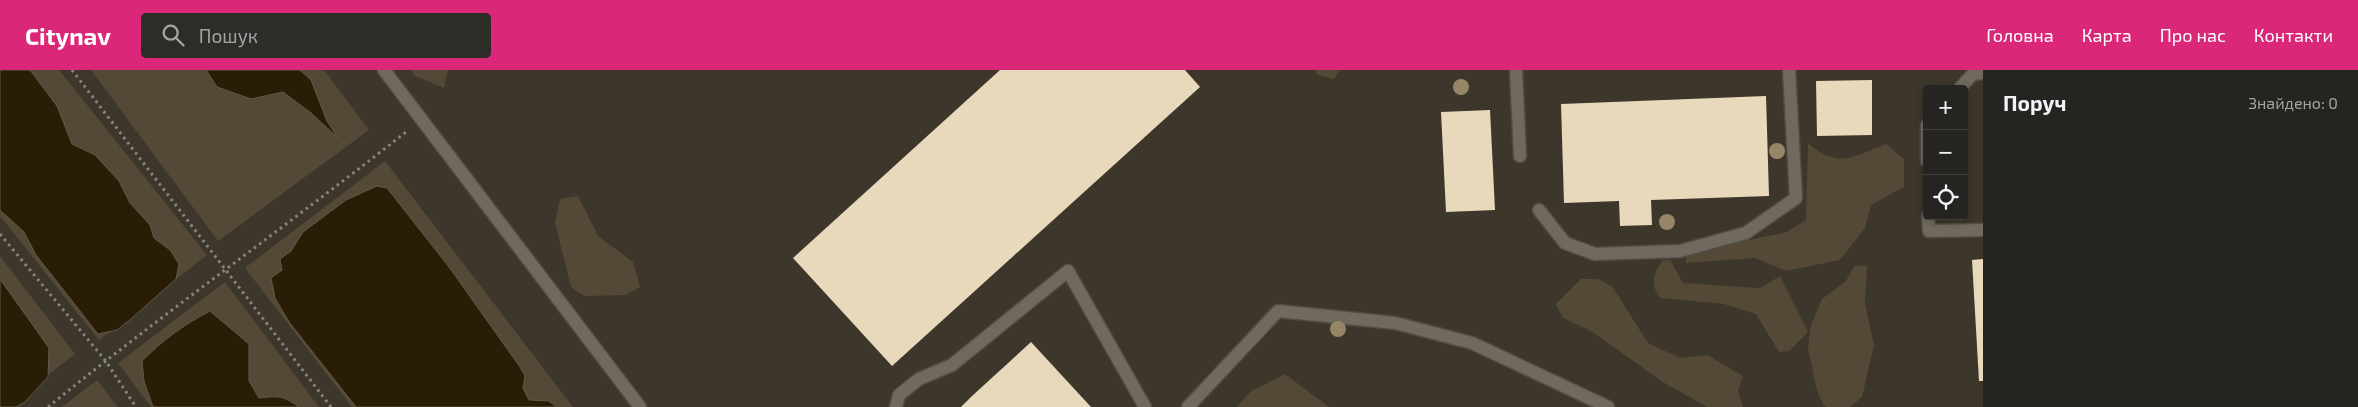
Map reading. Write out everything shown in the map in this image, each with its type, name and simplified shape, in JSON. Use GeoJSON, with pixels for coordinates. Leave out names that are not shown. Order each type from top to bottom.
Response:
{"type":"FeatureCollection","features":[{"type":"Feature","properties":{"kind":"street"},"geometry":{"type":"LineString","coordinates":[[384,70],[640,407]]}},
{"type":"Feature","properties":{"kind":"street"},"geometry":{"type":"LineString","coordinates":[[1516,70],[1520,156]]}},
{"type":"Feature","properties":{"kind":"street"},"geometry":{"type":"LineString","coordinates":[[1539,210],[1565,244],[1595,254],[1680,251],[1746,233],[1796,198],[1788,70]]}},
{"type":"Feature","properties":{"kind":"street"},"geometry":{"type":"LineString","coordinates":[[1963,85],[1973,74],[1983,73]]}},
{"type":"Feature","properties":{"kind":"street"},"geometry":{"type":"LineString","coordinates":[[1928,220],[1929,231],[1983,230]]}},
{"type":"Feature","properties":{"kind":"street"},"geometry":{"type":"LineString","coordinates":[[896,407],[899,395],[920,379],[952,365],[1068,271],[1145,407]]}},
{"type":"Feature","properties":{"kind":"street"},"geometry":{"type":"LineString","coordinates":[[1188,407],[1278,311],[1395,323],[1472,344],[1608,407]]}},
{"type":"Feature","properties":{"kind":"path"},"geometry":{"type":"LineString","coordinates":[[72,70],[227,269],[331,407]]}},
{"type":"Feature","properties":{"kind":"path"},"geometry":{"type":"LineString","coordinates":[[48,407],[105,360],[330,192],[421,120]]}},
{"type":"Feature","properties":{"kind":"path"},"geometry":{"type":"LineString","coordinates":[[0,234],[105,360],[136,407]]}},
{"type":"Feature","properties":{"kind":"shaded area"},"geometry":{"type":"Polygon","coordinates":[[[0,70],[1983,70],[1983,407],[0,407],[0,70]]]}},
{"type":"Feature","properties":{"kind":"shaded area"},"geometry":{"type":"Polygon","coordinates":[[[0,70],[59,70],[207,255],[99,340],[0,216],[0,70]]]}},
{"type":"Feature","properties":{"kind":"shaded area"},"geometry":{"type":"Polygon","coordinates":[[[0,70],[30,70],[57,106],[72,144],[95,155],[119,181],[130,203],[150,225],[154,238],[170,250],[179,264],[176,279],[117,330],[98,334],[36,255],[24,232],[0,210],[0,70]]]}},
{"type":"Feature","properties":{"kind":"shaded area"},"geometry":{"type":"Polygon","coordinates":[[[91,70],[324,70],[369,130],[218,241],[91,70]]]}},
{"type":"Feature","properties":{"kind":"shaded area"},"geometry":{"type":"Polygon","coordinates":[[[206,70],[300,70],[311,80],[327,121],[338,138],[311,113],[283,92],[251,99],[217,87],[206,70]]]}},
{"type":"Feature","properties":{"kind":"shaded area"},"geometry":{"type":"Polygon","coordinates":[[[411,70],[448,70],[444,88],[415,76],[411,70]]]}},
{"type":"Feature","properties":{"kind":"shaded area"},"geometry":{"type":"Polygon","coordinates":[[[1315,70],[1340,70],[1334,79],[1317,75],[1315,70]]]}},
{"type":"Feature","properties":{"kind":"shaded area"},"geometry":{"type":"Polygon","coordinates":[[[1808,143],[1828,156],[1837,158],[1855,156],[1886,144],[1904,159],[1904,187],[1871,205],[1865,228],[1840,260],[1786,271],[1755,258],[1686,263],[1686,253],[1787,232],[1806,220],[1808,143]]]}},
{"type":"Feature","properties":{"kind":"shaded area"},"geometry":{"type":"Polygon","coordinates":[[[385,161],[573,407],[352,407],[245,268],[385,161]]]}},
{"type":"Feature","properties":{"kind":"shaded area"},"geometry":{"type":"Polygon","coordinates":[[[377,186],[387,188],[449,267],[520,367],[525,376],[523,388],[529,400],[549,401],[556,407],[356,407],[289,322],[275,298],[271,278],[282,270],[280,259],[291,251],[303,232],[346,200],[377,186]]]}},
{"type":"Feature","properties":{"kind":"shaded area"},"geometry":{"type":"Polygon","coordinates":[[[578,196],[598,236],[633,262],[640,287],[626,295],[584,296],[571,287],[555,223],[560,199],[578,196]]]}},
{"type":"Feature","properties":{"kind":"shaded area"},"geometry":{"type":"Polygon","coordinates":[[[0,256],[75,354],[6,407],[0,407],[0,256]]]}},
{"type":"Feature","properties":{"kind":"shaded area"},"geometry":{"type":"Polygon","coordinates":[[[1663,260],[1670,260],[1683,283],[1760,288],[1780,276],[1808,332],[1789,351],[1779,352],[1756,314],[1724,304],[1660,298],[1655,288],[1654,279],[1663,260]]]}},
{"type":"Feature","properties":{"kind":"shaded area"},"geometry":{"type":"Polygon","coordinates":[[[1854,266],[1867,266],[1865,303],[1874,345],[1862,397],[1850,407],[1827,407],[1824,406],[1817,391],[1808,348],[1811,325],[1822,299],[1846,281],[1854,266]]]}},
{"type":"Feature","properties":{"kind":"shaded area"},"geometry":{"type":"Polygon","coordinates":[[[0,279],[49,348],[48,377],[25,402],[16,407],[0,407],[0,279]]]}},
{"type":"Feature","properties":{"kind":"shaded area"},"geometry":{"type":"Polygon","coordinates":[[[1581,279],[1598,279],[1612,286],[1648,343],[1680,358],[1707,355],[1743,376],[1738,391],[1743,407],[1707,407],[1663,382],[1591,331],[1563,318],[1556,304],[1581,279]]]}},
{"type":"Feature","properties":{"kind":"shaded area"},"geometry":{"type":"Polygon","coordinates":[[[225,282],[319,407],[151,407],[118,363],[225,282]]]}},
{"type":"Feature","properties":{"kind":"shaded area"},"geometry":{"type":"Polygon","coordinates":[[[210,311],[249,344],[249,381],[259,398],[280,397],[299,407],[153,407],[144,381],[142,361],[174,333],[210,311]]]}},
{"type":"Feature","properties":{"kind":"shaded area"},"geometry":{"type":"Polygon","coordinates":[[[1285,374],[1329,407],[1237,407],[1251,391],[1285,374]]]}},
{"type":"Feature","properties":{"kind":"shaded area"},"geometry":{"type":"Polygon","coordinates":[[[97,380],[118,407],[62,407],[97,380]]]}},
{"type":"Feature","properties":{"kind":"building"},"geometry":{"type":"Polygon","coordinates":[[[1000,70],[1185,70],[1200,87],[892,366],[793,258],[1000,70]]]}},
{"type":"Feature","properties":{"kind":"building"},"geometry":{"type":"Polygon","coordinates":[[[1872,80],[1872,135],[1817,136],[1816,81],[1872,80]]]}},
{"type":"Feature","properties":{"kind":"building"},"geometry":{"type":"Polygon","coordinates":[[[1766,96],[1769,196],[1651,200],[1652,225],[1620,226],[1619,201],[1564,203],[1561,104],[1766,96]]]}},
{"type":"Feature","properties":{"kind":"building"},"geometry":{"type":"Polygon","coordinates":[[[1490,110],[1495,210],[1446,212],[1441,112],[1490,110]]]}},
{"type":"Feature","properties":{"kind":"building"},"geometry":{"type":"Polygon","coordinates":[[[1983,259],[1983,381],[1979,381],[1972,260],[1983,259]]]}},
{"type":"Feature","properties":{"kind":"building"},"geometry":{"type":"Polygon","coordinates":[[[1031,342],[1091,407],[961,407],[972,396],[1031,342]]]}}]}
